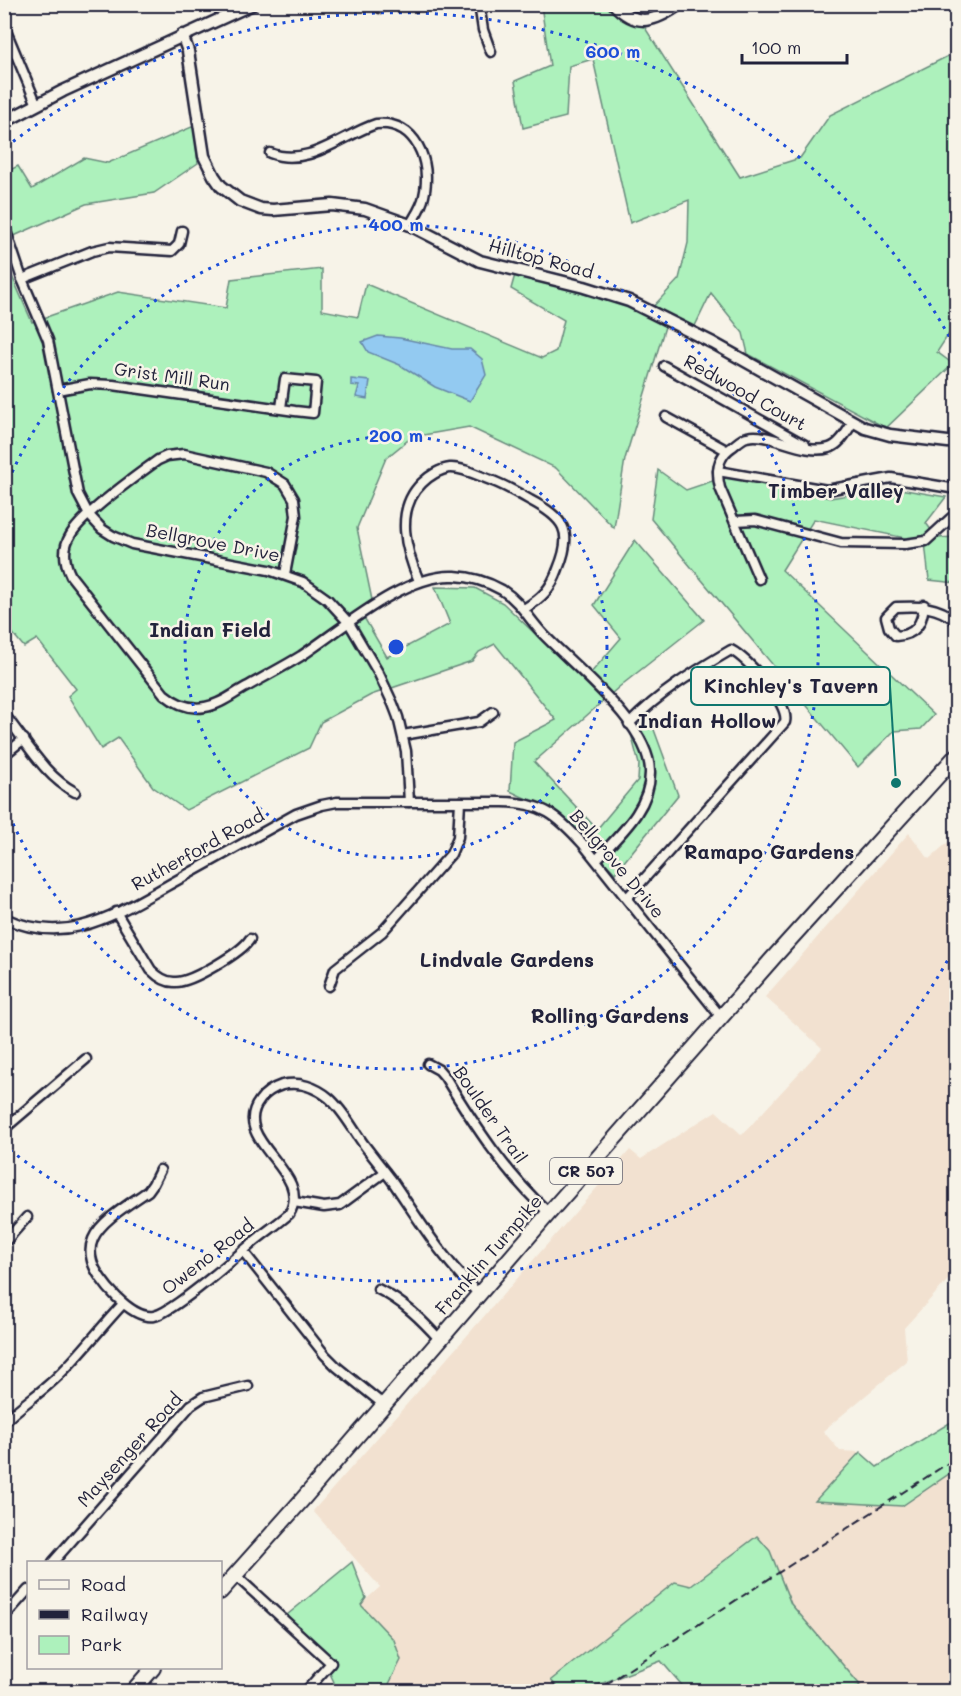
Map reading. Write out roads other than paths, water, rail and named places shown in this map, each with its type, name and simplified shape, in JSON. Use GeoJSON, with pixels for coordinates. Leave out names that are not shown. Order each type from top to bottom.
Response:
{"type":"FeatureCollection","features":[{"type":"Feature","properties":{"kind":"main road","name":"Franklin Turnpike"},"geometry":{"type":"LineString","coordinates":[[222,1590],[721,1017],[957,756]]}},
{"type":"Feature","properties":{"kind":"main road"},"geometry":{"type":"LineString","coordinates":[[132,1692],[152,1669]]}},
{"type":"Feature","properties":{"kind":"street"},"geometry":{"type":"LineString","coordinates":[[4,122],[183,35],[253,4]]}},
{"type":"Feature","properties":{"kind":"street"},"geometry":{"type":"LineString","coordinates":[[479,4],[483,30],[491,52]]}},
{"type":"Feature","properties":{"kind":"street"},"geometry":{"type":"LineString","coordinates":[[614,4],[626,15],[642,20],[659,18],[680,4]]}},
{"type":"Feature","properties":{"kind":"street"},"geometry":{"type":"LineString","coordinates":[[4,26],[37,105]]}},
{"type":"Feature","properties":{"kind":"street","name":"Hilltop Road"},"geometry":{"type":"LineString","coordinates":[[183,35],[188,51],[204,156],[214,176],[230,194],[249,205],[285,210],[313,205],[349,206],[380,213],[410,225],[480,261],[584,287],[629,302],[713,343],[866,428],[884,434],[957,443]]}},
{"type":"Feature","properties":{"kind":"street"},"geometry":{"type":"LineString","coordinates":[[270,153],[295,157],[326,147],[376,124],[385,123],[401,127],[418,144],[426,177],[424,197],[410,225]]}},
{"type":"Feature","properties":{"kind":"street","name":"Bellgrove Drive"},"geometry":{"type":"LineString","coordinates":[[4,225],[22,279],[48,340],[75,486],[89,514],[102,529],[132,544],[285,574],[317,591],[339,610],[349,623],[379,674],[393,704],[403,735],[409,802],[514,802],[550,813],[565,823],[721,1017]]}},
{"type":"Feature","properties":{"kind":"street"},"geometry":{"type":"LineString","coordinates":[[22,279],[82,255],[109,248],[172,251],[179,244],[182,231]]}},
{"type":"Feature","properties":{"kind":"street","name":"Redwood Court"},"geometry":{"type":"LineString","coordinates":[[664,366],[811,448]]}},
{"type":"Feature","properties":{"kind":"street","name":"Grist Mill Run"},"geometry":{"type":"LineString","coordinates":[[58,390],[90,384],[113,385],[281,408],[313,412],[316,382],[285,379],[281,408]]}},
{"type":"Feature","properties":{"kind":"street"},"geometry":{"type":"LineString","coordinates":[[666,417],[726,450]]}},
{"type":"Feature","properties":{"kind":"street"},"geometry":{"type":"LineString","coordinates":[[757,436],[762,421]]}},
{"type":"Feature","properties":{"kind":"street"},"geometry":{"type":"LineString","coordinates":[[759,579],[720,488],[718,471],[720,459],[726,450],[746,437],[757,436],[818,450],[831,448],[844,437],[853,422]]}},
{"type":"Feature","properties":{"kind":"street"},"geometry":{"type":"LineString","coordinates":[[285,574],[296,507],[285,484],[266,472],[184,454],[167,456],[151,465],[89,514],[77,525],[67,543],[65,560],[71,576],[164,694],[179,704],[198,708],[215,704],[300,657],[366,611],[419,582],[454,575],[480,580],[503,591],[524,609],[544,635],[596,683],[641,739],[650,761],[649,784],[637,815],[597,860]]}},
{"type":"Feature","properties":{"kind":"street"},"geometry":{"type":"LineString","coordinates":[[419,582],[412,566],[406,538],[405,523],[408,503],[419,486],[426,480],[442,470],[452,468],[499,484],[540,504],[554,514],[563,528],[564,554],[553,582],[545,595],[524,609]]}},
{"type":"Feature","properties":{"kind":"street"},"geometry":{"type":"LineString","coordinates":[[718,471],[827,490],[891,478],[957,489]]}},
{"type":"Feature","properties":{"kind":"street"},"geometry":{"type":"LineString","coordinates":[[735,521],[755,520],[841,543],[899,544],[926,541],[956,516]]}},
{"type":"Feature","properties":{"kind":"street"},"geometry":{"type":"LineString","coordinates":[[924,605],[918,627],[907,635],[896,636],[889,628],[886,618],[896,607],[924,605],[945,613],[957,621]]}},
{"type":"Feature","properties":{"kind":"street"},"geometry":{"type":"LineString","coordinates":[[627,898],[785,722],[786,718],[781,701],[740,656],[731,650],[687,675],[629,724]]}},
{"type":"Feature","properties":{"kind":"street"},"geometry":{"type":"LineString","coordinates":[[403,735],[479,722],[494,712]]}},
{"type":"Feature","properties":{"kind":"street"},"geometry":{"type":"LineString","coordinates":[[4,714],[50,773],[75,792]]}},
{"type":"Feature","properties":{"kind":"street"},"geometry":{"type":"LineString","coordinates":[[4,755],[24,739]]}},
{"type":"Feature","properties":{"kind":"street","name":"Rutherford Road"},"geometry":{"type":"LineString","coordinates":[[5,921],[41,928],[67,928],[95,921],[116,912],[307,809],[337,802],[409,802]]}},
{"type":"Feature","properties":{"kind":"street"},"geometry":{"type":"LineString","coordinates":[[329,986],[335,969],[382,932],[451,854],[460,828],[460,802]]}},
{"type":"Feature","properties":{"kind":"street"},"geometry":{"type":"LineString","coordinates":[[116,912],[151,970],[162,980],[169,982],[191,978],[242,949],[250,939]]}},
{"type":"Feature","properties":{"kind":"street"},"geometry":{"type":"LineString","coordinates":[[4,1130],[86,1059]]}},
{"type":"Feature","properties":{"kind":"street","name":"Boulder Trail"},"geometry":{"type":"LineString","coordinates":[[428,1064],[440,1070],[483,1138],[519,1185],[549,1213]]}},
{"type":"Feature","properties":{"kind":"street"},"geometry":{"type":"LineString","coordinates":[[385,1172],[340,1205],[324,1207],[294,1202],[293,1188],[280,1166],[259,1139],[253,1125],[257,1103],[267,1092],[291,1084],[301,1084],[329,1098],[385,1172],[446,1260],[479,1294]]}},
{"type":"Feature","properties":{"kind":"street"},"geometry":{"type":"LineString","coordinates":[[4,1422],[60,1374],[123,1304],[95,1269],[91,1245],[93,1238],[103,1226],[148,1191],[160,1170]]}},
{"type":"Feature","properties":{"kind":"street","name":"Oweno Road"},"geometry":{"type":"LineString","coordinates":[[123,1304],[142,1316],[156,1316],[163,1313],[284,1218],[294,1202]]}},
{"type":"Feature","properties":{"kind":"street"},"geometry":{"type":"LineString","coordinates":[[4,1243],[27,1217]]}},
{"type":"Feature","properties":{"kind":"street"},"geometry":{"type":"LineString","coordinates":[[243,1251],[325,1355],[384,1405]]}},
{"type":"Feature","properties":{"kind":"street"},"geometry":{"type":"LineString","coordinates":[[378,1289],[395,1298],[418,1316],[440,1340]]}},
{"type":"Feature","properties":{"kind":"street","name":"Maysenger Road"},"geometry":{"type":"LineString","coordinates":[[55,1561],[191,1405],[203,1397],[248,1386]]}},
{"type":"Feature","properties":{"kind":"street"},"geometry":{"type":"LineString","coordinates":[[235,1575],[332,1664],[305,1692]]}},
{"type":"Feature","properties":{"kind":"street"},"geometry":{"type":"LineString","coordinates":[[4,1617],[27,1591]]}},
{"type":"Feature","properties":{"kind":"water"},"geometry":{"type":"Polygon","coordinates":[[[378,336],[400,338],[452,349],[470,349],[482,359],[486,375],[470,401],[435,387],[400,365],[368,352],[362,342],[378,336]]]}},
{"type":"Feature","properties":{"kind":"water"},"geometry":{"type":"Polygon","coordinates":[[[351,379],[370,381],[367,399],[356,397],[359,386],[351,385],[351,379]]]}},
{"type":"Feature","properties":{"kind":"railway"},"geometry":{"type":"LineString","coordinates":[[594,1692],[956,1458]]}},
{"type":"Feature","properties":{"kind":"place","name":"Kinchley's Tavern"},"geometry":{"type":"Point","coordinates":[896,783]}},
{"type":"Feature","properties":{"kind":"district","name":"Timber Valley"},"geometry":{"type":"Point","coordinates":[836,491]}},
{"type":"Feature","properties":{"kind":"district","name":"Indian Field"},"geometry":{"type":"Point","coordinates":[210,630]}},
{"type":"Feature","properties":{"kind":"district","name":"Indian Hollow"},"geometry":{"type":"Point","coordinates":[707,721]}},
{"type":"Feature","properties":{"kind":"district","name":"Ramapo Gardens"},"geometry":{"type":"Point","coordinates":[769,852]}},
{"type":"Feature","properties":{"kind":"district","name":"Lindvale Gardens"},"geometry":{"type":"Point","coordinates":[507,960]}},
{"type":"Feature","properties":{"kind":"district","name":"Rolling Gardens"},"geometry":{"type":"Point","coordinates":[610,1016]}}]}
